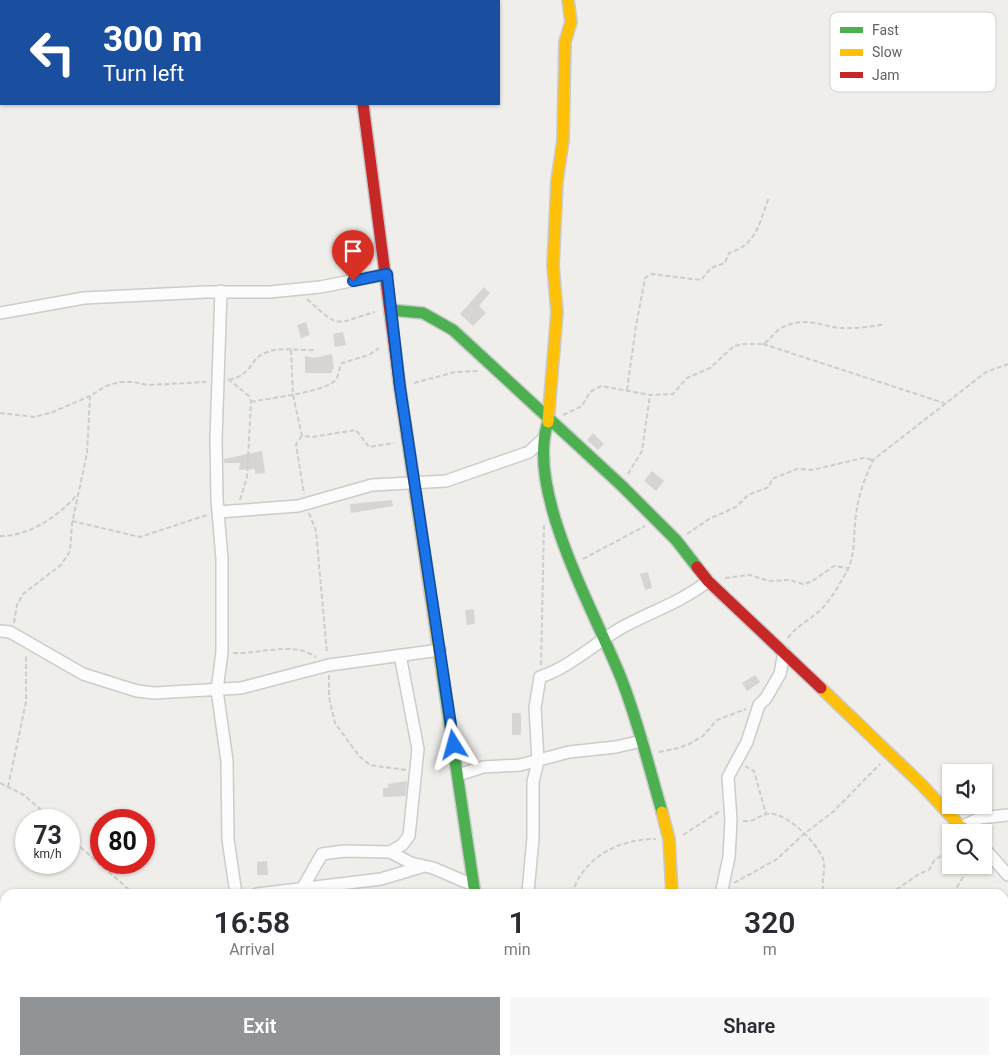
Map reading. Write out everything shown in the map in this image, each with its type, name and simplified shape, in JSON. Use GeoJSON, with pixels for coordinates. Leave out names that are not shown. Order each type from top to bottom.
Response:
{"type":"FeatureCollection","features":[{"type":"Feature","properties":{"kind":"main road"},"geometry":{"type":"LineString","coordinates":[[568,0],[571,22],[565,42],[563,140],[557,181],[553,266],[557,312],[549,420],[544,437],[546,488],[572,564],[622,678],[642,741],[644,754],[669,839],[672,889]]}},
{"type":"Feature","properties":{"kind":"main road"},"geometry":{"type":"LineString","coordinates":[[363,105],[387,274],[400,387],[416,483],[474,889]]}},
{"type":"Feature","properties":{"kind":"main road"},"geometry":{"type":"LineString","coordinates":[[390,310],[414,310],[438,318],[621,485],[676,540],[708,581],[784,652],[960,824]]}},
{"type":"Feature","properties":{"kind":"street"},"geometry":{"type":"LineString","coordinates":[[0,312],[84,298],[221,291],[270,292],[320,287],[387,274]]}},
{"type":"Feature","properties":{"kind":"street"},"geometry":{"type":"LineString","coordinates":[[221,291],[221,378],[216,439],[218,512],[222,559],[222,652],[217,690],[227,761],[228,839],[235,889]]}},
{"type":"Feature","properties":{"kind":"street"},"geometry":{"type":"LineString","coordinates":[[218,512],[307,503],[372,485],[446,481],[529,452],[544,437]]}},
{"type":"Feature","properties":{"kind":"street"},"geometry":{"type":"LineString","coordinates":[[528,889],[533,838],[533,782],[538,761],[535,708],[540,678],[553,673],[604,639],[657,609],[682,600],[708,581]]}},
{"type":"Feature","properties":{"kind":"street"},"geometry":{"type":"LineString","coordinates":[[0,631],[20,638],[83,674],[136,691],[154,693],[217,690],[269,682],[329,665],[440,650]]}},
{"type":"Feature","properties":{"kind":"street"},"geometry":{"type":"LineString","coordinates":[[722,889],[729,857],[731,820],[728,777],[747,742],[759,705],[771,692],[780,674],[784,652]]}},
{"type":"Feature","properties":{"kind":"street"},"geometry":{"type":"LineString","coordinates":[[390,852],[402,845],[409,836],[417,773],[417,737],[400,654]]}},
{"type":"Feature","properties":{"kind":"street"},"geometry":{"type":"LineString","coordinates":[[458,775],[483,767],[520,765],[569,752],[616,747],[642,741]]}},
{"type":"Feature","properties":{"kind":"street"},"geometry":{"type":"LineString","coordinates":[[973,824],[980,818],[1008,815]]}},
{"type":"Feature","properties":{"kind":"street"},"geometry":{"type":"LineString","coordinates":[[302,889],[322,854],[344,851],[390,852],[421,867]]}},
{"type":"Feature","properties":{"kind":"street"},"geometry":{"type":"LineString","coordinates":[[992,857],[1008,875]]}},
{"type":"Feature","properties":{"kind":"street"},"geometry":{"type":"LineString","coordinates":[[302,889],[381,879],[421,867],[434,868],[474,889]]}},
{"type":"Feature","properties":{"kind":"path"},"geometry":{"type":"LineString","coordinates":[[627,390],[645,278],[651,274],[701,280],[711,268],[726,264],[729,253],[738,250],[753,239],[769,197]]}},
{"type":"Feature","properties":{"kind":"path"},"geometry":{"type":"LineString","coordinates":[[298,288],[330,320],[341,323],[364,314],[390,310]]}},
{"type":"Feature","properties":{"kind":"path"},"geometry":{"type":"LineString","coordinates":[[763,344],[779,329],[800,322],[813,322],[846,328],[872,327],[884,324]]}},
{"type":"Feature","properties":{"kind":"path"},"geometry":{"type":"LineString","coordinates":[[251,402],[275,396],[293,395],[333,383],[337,378],[342,363],[369,354],[393,336]]}},
{"type":"Feature","properties":{"kind":"path"},"geometry":{"type":"LineString","coordinates":[[549,420],[582,406],[590,392],[596,387],[627,390],[650,395],[673,394],[687,378],[710,368],[734,346],[744,344],[763,344],[945,403]]}},
{"type":"Feature","properties":{"kind":"path"},"geometry":{"type":"LineString","coordinates":[[291,350],[293,395],[302,436],[296,444],[307,503],[316,531],[315,544],[329,665],[329,697],[333,717],[359,756],[370,765],[417,773]]}},
{"type":"Feature","properties":{"kind":"path"},"geometry":{"type":"LineString","coordinates":[[0,414],[35,417],[53,412],[90,396],[106,386],[120,382],[148,385],[197,384],[244,375],[263,353],[315,350]]}},
{"type":"Feature","properties":{"kind":"path"},"geometry":{"type":"LineString","coordinates":[[784,652],[793,631],[818,613],[848,568],[854,552],[856,515],[863,482],[873,460],[986,372],[1008,364]]}},
{"type":"Feature","properties":{"kind":"path"},"geometry":{"type":"LineString","coordinates":[[400,387],[455,372],[494,370]]}},
{"type":"Feature","properties":{"kind":"path"},"geometry":{"type":"LineString","coordinates":[[221,378],[248,396],[251,402],[251,444],[247,477],[239,501],[231,511]]}},
{"type":"Feature","properties":{"kind":"path"},"geometry":{"type":"LineString","coordinates":[[621,485],[642,451],[650,395]]}},
{"type":"Feature","properties":{"kind":"path"},"geometry":{"type":"LineString","coordinates":[[8,787],[28,684],[20,638],[14,622],[17,606],[30,587],[61,565],[67,558],[72,521],[87,453],[90,396]]}},
{"type":"Feature","properties":{"kind":"path"},"geometry":{"type":"LineString","coordinates":[[302,436],[312,437],[356,430],[369,447],[409,441]]}},
{"type":"Feature","properties":{"kind":"path"},"geometry":{"type":"LineString","coordinates":[[676,540],[709,519],[731,510],[748,495],[769,487],[772,479],[797,470],[812,470],[863,458],[873,460]]}},
{"type":"Feature","properties":{"kind":"path"},"geometry":{"type":"LineString","coordinates":[[0,536],[32,530],[60,511],[78,494]]}},
{"type":"Feature","properties":{"kind":"path"},"geometry":{"type":"LineString","coordinates":[[72,521],[140,537],[218,512]]}},
{"type":"Feature","properties":{"kind":"path"},"geometry":{"type":"LineString","coordinates":[[572,564],[656,520]]}},
{"type":"Feature","properties":{"kind":"path"},"geometry":{"type":"LineString","coordinates":[[540,678],[544,524]]}},
{"type":"Feature","properties":{"kind":"path"},"geometry":{"type":"LineString","coordinates":[[708,581],[750,575],[768,581],[789,580],[803,584],[810,582],[834,566],[848,568]]}},
{"type":"Feature","properties":{"kind":"path"},"geometry":{"type":"LineString","coordinates":[[222,652],[250,654],[282,649],[299,650],[313,654],[329,665]]}},
{"type":"Feature","properties":{"kind":"path"},"geometry":{"type":"LineString","coordinates":[[644,754],[679,748],[703,736],[717,720],[726,715],[759,705]]}},
{"type":"Feature","properties":{"kind":"path"},"geometry":{"type":"LineString","coordinates":[[726,889],[770,864],[791,848],[805,833],[833,812],[889,754]]}},
{"type":"Feature","properties":{"kind":"path"},"geometry":{"type":"LineString","coordinates":[[739,756],[743,766],[754,771],[766,814]]}},
{"type":"Feature","properties":{"kind":"path"},"geometry":{"type":"LineString","coordinates":[[0,783],[24,795],[40,809]]}},
{"type":"Feature","properties":{"kind":"path"},"geometry":{"type":"LineString","coordinates":[[574,889],[584,870],[611,848],[643,839],[669,839],[688,834],[709,817],[729,807]]}},
{"type":"Feature","properties":{"kind":"path"},"geometry":{"type":"LineString","coordinates":[[731,820],[755,821],[766,814],[785,818],[805,833],[823,859],[822,881],[824,889]]}},
{"type":"Feature","properties":{"kind":"path"},"geometry":{"type":"LineString","coordinates":[[80,847],[128,889]]}},
{"type":"Feature","properties":{"kind":"path"},"geometry":{"type":"LineString","coordinates":[[897,889],[922,872],[929,870],[934,861],[942,855]]}},
{"type":"Feature","properties":{"kind":"path"},"geometry":{"type":"LineString","coordinates":[[956,889],[965,874]]}},
{"type":"Feature","properties":{"kind":"building"},"geometry":{"type":"Polygon","coordinates":[[[484,287],[490,293],[479,306],[486,313],[473,326],[460,314],[484,287]]]}},
{"type":"Feature","properties":{"kind":"building"},"geometry":{"type":"Polygon","coordinates":[[[306,322],[310,335],[301,338],[297,325],[306,322]]]}},
{"type":"Feature","properties":{"kind":"building"},"geometry":{"type":"Polygon","coordinates":[[[343,332],[346,345],[335,347],[333,334],[343,332]]]}},
{"type":"Feature","properties":{"kind":"building"},"geometry":{"type":"Polygon","coordinates":[[[332,354],[334,369],[332,369],[332,373],[305,373],[305,356],[314,358],[332,354]]]}},
{"type":"Feature","properties":{"kind":"building"},"geometry":{"type":"Polygon","coordinates":[[[593,433],[604,444],[598,450],[587,440],[593,433]]]}},
{"type":"Feature","properties":{"kind":"building"},"geometry":{"type":"Polygon","coordinates":[[[262,451],[265,473],[255,474],[255,469],[239,470],[240,463],[224,463],[224,459],[262,451]]]}},
{"type":"Feature","properties":{"kind":"building"},"geometry":{"type":"Polygon","coordinates":[[[652,471],[664,481],[656,491],[644,481],[652,471]]]}},
{"type":"Feature","properties":{"kind":"building"},"geometry":{"type":"Polygon","coordinates":[[[392,500],[393,506],[351,513],[350,504],[392,500]]]}},
{"type":"Feature","properties":{"kind":"building"},"geometry":{"type":"Polygon","coordinates":[[[648,572],[652,588],[645,590],[640,574],[648,572]]]}},
{"type":"Feature","properties":{"kind":"building"},"geometry":{"type":"Polygon","coordinates":[[[474,609],[475,624],[467,625],[465,610],[474,609]]]}},
{"type":"Feature","properties":{"kind":"building"},"geometry":{"type":"Polygon","coordinates":[[[755,675],[760,682],[747,691],[742,683],[755,675]]]}},
{"type":"Feature","properties":{"kind":"building"},"geometry":{"type":"Polygon","coordinates":[[[512,713],[521,713],[521,735],[512,735],[512,713]]]}},
{"type":"Feature","properties":{"kind":"building"},"geometry":{"type":"Polygon","coordinates":[[[407,781],[406,796],[383,797],[383,788],[388,788],[388,784],[407,781]]]}},
{"type":"Feature","properties":{"kind":"building"},"geometry":{"type":"Polygon","coordinates":[[[267,861],[268,875],[257,875],[257,862],[267,861]]]}},
{"type":"Feature","properties":{"kind":"traffic: fast"},"geometry":{"type":"LineString","coordinates":[[390,310],[423,313],[453,330],[621,485],[676,540],[697,567]]}},
{"type":"Feature","properties":{"kind":"traffic: fast"},"geometry":{"type":"LineString","coordinates":[[548,422],[543,450],[546,482],[554,516],[580,586],[627,694],[662,812]]}},
{"type":"Feature","properties":{"kind":"traffic: fast"},"geometry":{"type":"LineString","coordinates":[[442,672],[474,889]]}},
{"type":"Feature","properties":{"kind":"traffic: slow"},"geometry":{"type":"LineString","coordinates":[[548,422],[557,312],[553,266],[557,181],[563,140],[565,42],[571,22],[568,0]]}},
{"type":"Feature","properties":{"kind":"traffic: slow"},"geometry":{"type":"LineString","coordinates":[[400,389],[442,672]]}},
{"type":"Feature","properties":{"kind":"traffic: slow"},"geometry":{"type":"LineString","coordinates":[[821,688],[921,784],[958,824]]}},
{"type":"Feature","properties":{"kind":"traffic: slow"},"geometry":{"type":"LineString","coordinates":[[662,812],[669,839],[672,889]]}},
{"type":"Feature","properties":{"kind":"traffic: jam"},"geometry":{"type":"LineString","coordinates":[[363,105],[400,389]]}},
{"type":"Feature","properties":{"kind":"traffic: jam"},"geometry":{"type":"LineString","coordinates":[[697,567],[708,581],[821,688]]}},
{"type":"Feature","properties":{"kind":"route"},"geometry":{"type":"LineString","coordinates":[[353,281],[387,274],[400,387],[416,483],[454,745]]}}]}
